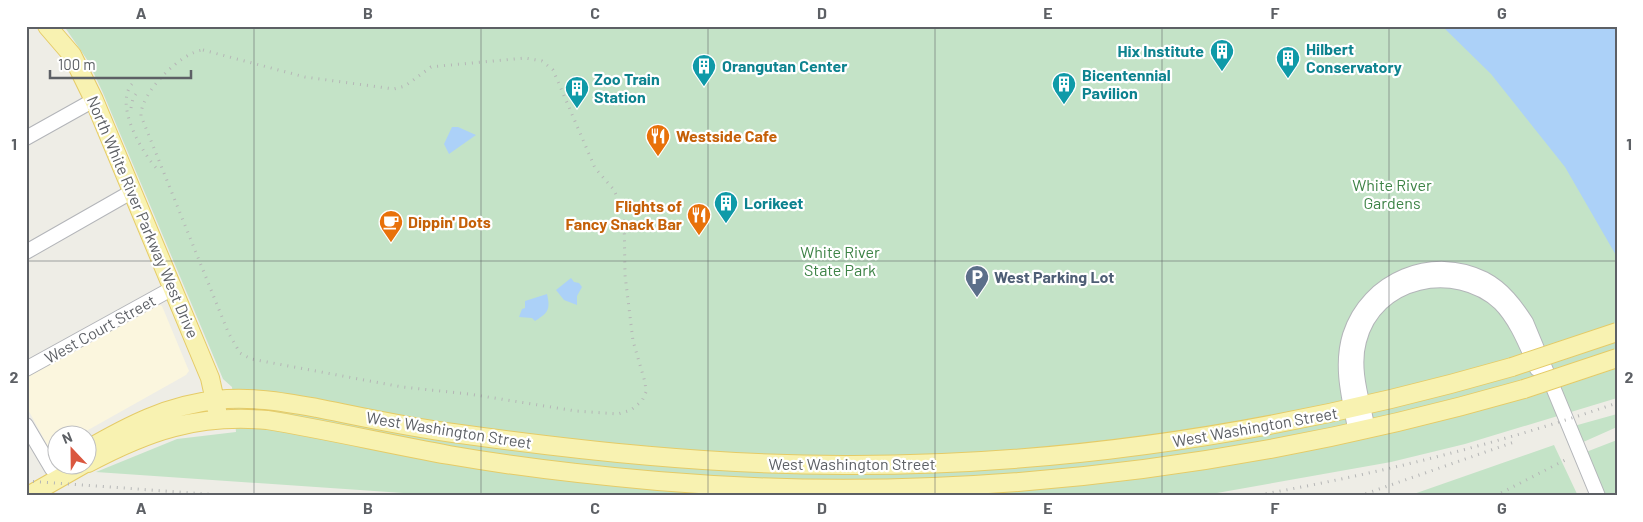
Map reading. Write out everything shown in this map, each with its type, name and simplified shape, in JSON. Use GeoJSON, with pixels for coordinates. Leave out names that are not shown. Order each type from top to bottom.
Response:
{"type":"FeatureCollection","features":[{"type":"Feature","properties":{"kind":"main road","name":"North White River Parkway West Drive"},"geometry":{"type":"LineString","coordinates":[[47,26],[72,56],[94,100],[210,378],[218,418]]}},
{"type":"Feature","properties":{"kind":"main road","name":"West Washington Street"},"geometry":{"type":"LineString","coordinates":[[98,444],[149,417],[186,405],[215,400],[266,399],[452,433],[643,456],[762,464],[843,466],[935,464],[1115,450],[1218,435],[1357,408],[1512,367],[1617,332]]}},
{"type":"Feature","properties":{"kind":"main road","name":"West Washington Street"},"geometry":{"type":"LineString","coordinates":[[98,458],[133,440],[162,429],[218,418],[267,420],[449,455],[660,482],[842,489],[970,486],[1128,472],[1225,458],[1362,432],[1524,389],[1617,358]]}},
{"type":"Feature","properties":{"kind":"main road"},"geometry":{"type":"LineString","coordinates":[[26,484],[48,472]]}},
{"type":"Feature","properties":{"kind":"main road","name":"West Washington Street"},"geometry":{"type":"LineString","coordinates":[[28,496],[68,474]]}},
{"type":"Feature","properties":{"kind":"street"},"geometry":{"type":"LineString","coordinates":[[26,138],[94,100]]}},
{"type":"Feature","properties":{"kind":"street"},"geometry":{"type":"LineString","coordinates":[[26,252],[133,192]]}},
{"type":"Feature","properties":{"kind":"street"},"geometry":{"type":"LineString","coordinates":[[1362,432],[1357,408],[1356,359],[1359,340],[1366,324],[1386,299],[1406,286],[1429,280],[1443,279],[1470,284],[1486,292],[1501,304],[1518,331],[1551,396],[1555,398],[1598,496]]}},
{"type":"Feature","properties":{"kind":"street","name":"West Court Street"},"geometry":{"type":"LineString","coordinates":[[26,369],[173,288]]}},
{"type":"Feature","properties":{"kind":"street"},"geometry":{"type":"LineString","coordinates":[[26,425],[48,456]]}},
{"type":"Feature","properties":{"kind":"shaded area"},"geometry":{"type":"Polygon","coordinates":[[[158,304],[162,306],[189,371],[186,375],[98,424],[48,424],[48,446],[26,406],[26,376],[158,304]]]}},
{"type":"Feature","properties":{"kind":"green space","name":"White River State Park"},"geometry":{"type":"Polygon","coordinates":[[[64,26],[1617,26],[1617,398],[1465,444],[1391,462],[1200,496],[447,496],[98,472],[177,439],[236,432],[232,387],[223,379],[88,61],[64,26]]]}},
{"type":"Feature","properties":{"kind":"green space"},"geometry":{"type":"Polygon","coordinates":[[[1617,414],[1617,427],[1581,443],[1574,426],[1617,414]]]}},
{"type":"Feature","properties":{"kind":"green space"},"geometry":{"type":"Polygon","coordinates":[[[1617,440],[1617,496],[1604,496],[1586,452],[1617,440]]]}},
{"type":"Feature","properties":{"kind":"green space"},"geometry":{"type":"Polygon","coordinates":[[[1554,445],[1578,496],[1408,496],[1554,445]]]}},
{"type":"Feature","properties":{"kind":"water"},"geometry":{"type":"Polygon","coordinates":[[[1442,26],[1617,26],[1617,257],[1565,167],[1491,74],[1442,26]]]}},
{"type":"Feature","properties":{"kind":"water"},"geometry":{"type":"Polygon","coordinates":[[[452,127],[458,127],[476,135],[449,154],[444,144],[452,127]]]}},
{"type":"Feature","properties":{"kind":"water"},"geometry":{"type":"Polygon","coordinates":[[[571,278],[582,287],[577,296],[577,305],[564,300],[556,290],[571,278]]]}},
{"type":"Feature","properties":{"kind":"water"},"geometry":{"type":"Polygon","coordinates":[[[547,294],[549,304],[547,311],[542,316],[535,321],[532,318],[519,317],[522,309],[525,308],[525,301],[547,294]]]}},
{"type":"Feature","properties":{"kind":"railway"},"geometry":{"type":"LineString","coordinates":[[203,50],[305,77],[394,89],[405,86],[431,67],[525,58],[542,61],[553,70],[595,168],[614,190],[624,213],[625,275],[633,341],[645,382],[646,392],[642,401],[631,410],[618,414],[576,411],[469,394],[402,387],[251,359],[240,353],[228,332],[141,116],[142,107],[147,96],[163,75],[184,58],[194,52],[203,50]]}},
{"type":"Feature","properties":{"kind":"railway"},"geometry":{"type":"LineString","coordinates":[[132,84],[127,93],[128,116],[138,141],[158,170]]}},
{"type":"Feature","properties":{"kind":"railway"},"geometry":{"type":"LineString","coordinates":[[131,108],[133,98],[139,90]]}},
{"type":"Feature","properties":{"kind":"railway"},"geometry":{"type":"LineString","coordinates":[[1252,496],[1298,488],[1436,457],[1527,432],[1617,403]]}},
{"type":"Feature","properties":{"kind":"railway"},"geometry":{"type":"LineString","coordinates":[[1359,496],[1517,441]]}},
{"type":"Feature","properties":{"kind":"railway"},"geometry":{"type":"LineString","coordinates":[[1495,496],[1569,458]]}},
{"type":"Feature","properties":{"kind":"railway"},"geometry":{"type":"LineString","coordinates":[[26,481],[234,496]]}},
{"type":"Feature","properties":{"kind":"place","name":"Hix Institute"},"geometry":{"type":"Point","coordinates":[1222,72]}},
{"type":"Feature","properties":{"kind":"place","name":"Hilbert Conservatory"},"geometry":{"type":"Point","coordinates":[1288,79]}},
{"type":"Feature","properties":{"kind":"place","name":"Orangutan Center"},"geometry":{"type":"Point","coordinates":[704,87]}},
{"type":"Feature","properties":{"kind":"place","name":"Bicentennial Pavilion"},"geometry":{"type":"Point","coordinates":[1064,105]}},
{"type":"Feature","properties":{"kind":"place","name":"Zoo Train Station"},"geometry":{"type":"Point","coordinates":[577,109]}},
{"type":"Feature","properties":{"kind":"place","name":"Westside Cafe"},"geometry":{"type":"Point","coordinates":[658,157]}},
{"type":"Feature","properties":{"kind":"place","name":"Lorikeet"},"geometry":{"type":"Point","coordinates":[726,224]}},
{"type":"Feature","properties":{"kind":"place","name":"Flights of Fancy Snack Bar"},"geometry":{"type":"Point","coordinates":[699,236]}},
{"type":"Feature","properties":{"kind":"place","name":"Dippin' Dots"},"geometry":{"type":"Point","coordinates":[391,243]}},
{"type":"Feature","properties":{"kind":"place","name":"West Parking Lot"},"geometry":{"type":"Point","coordinates":[977,298]}},
{"type":"Feature","properties":{"kind":"park label","name":"White River Gardens"},"geometry":{"type":"Point","coordinates":[1392,194]}}]}
